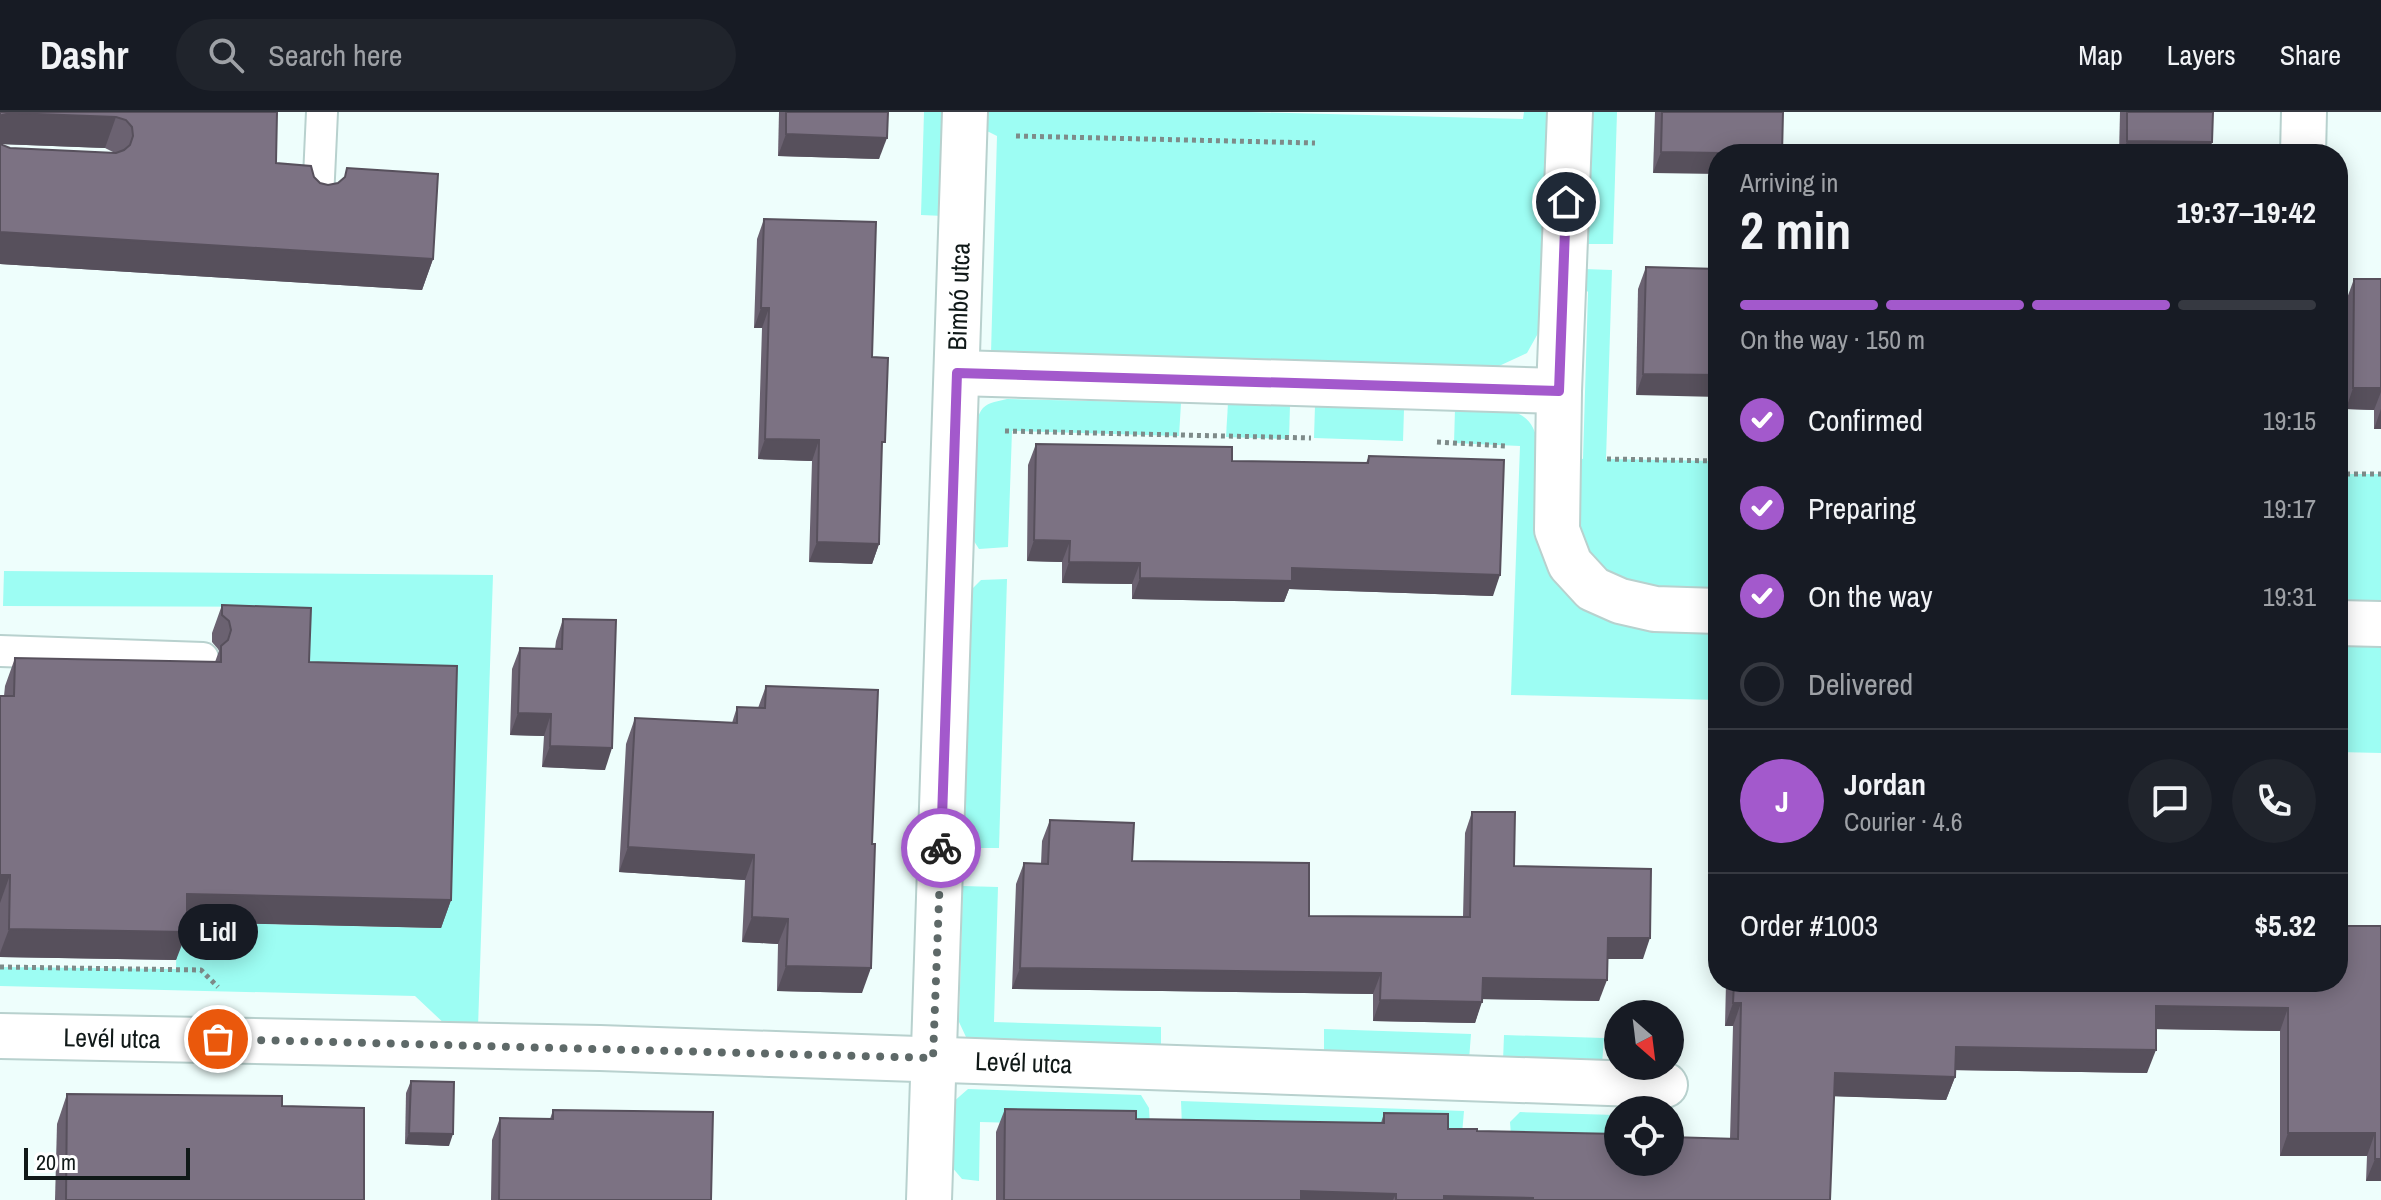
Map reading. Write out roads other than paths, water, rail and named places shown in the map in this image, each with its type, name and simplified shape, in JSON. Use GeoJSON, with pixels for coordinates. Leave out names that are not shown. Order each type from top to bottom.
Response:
{"type":"FeatureCollection","features":[{"type":"Feature","properties":{"kind":"street"},"geometry":{"type":"LineString","coordinates":[[1570,112],[1557,530],[1570,564],[1593,589],[1620,601],[1655,609],[1708,611]]}},
{"type":"Feature","properties":{"kind":"street"},"geometry":{"type":"LineString","coordinates":[[2303,144],[2304,112]]}},
{"type":"Feature","properties":{"kind":"street","name":"Bimbó utca"},"geometry":{"type":"LineString","coordinates":[[929,1200],[965,124]]}},
{"type":"Feature","properties":{"kind":"street"},"geometry":{"type":"LineString","coordinates":[[957,373],[1559,391]]}},
{"type":"Feature","properties":{"kind":"street"},"geometry":{"type":"LineString","coordinates":[[2348,623],[2381,624]]}},
{"type":"Feature","properties":{"kind":"street","name":"Levél utca"},"geometry":{"type":"LineString","coordinates":[[0,1036],[369,1042],[933,1058],[1665,1085]]}},
{"type":"Feature","properties":{"kind":"lane"},"geometry":{"type":"LineString","coordinates":[[318,199],[322,112]]}},
{"type":"Feature","properties":{"kind":"lane"},"geometry":{"type":"LineString","coordinates":[[0,651],[203,658]]}},
{"type":"Feature","properties":{"kind":"place","name":"Lidl"},"geometry":{"type":"Point","coordinates":[218,1039]}}]}
